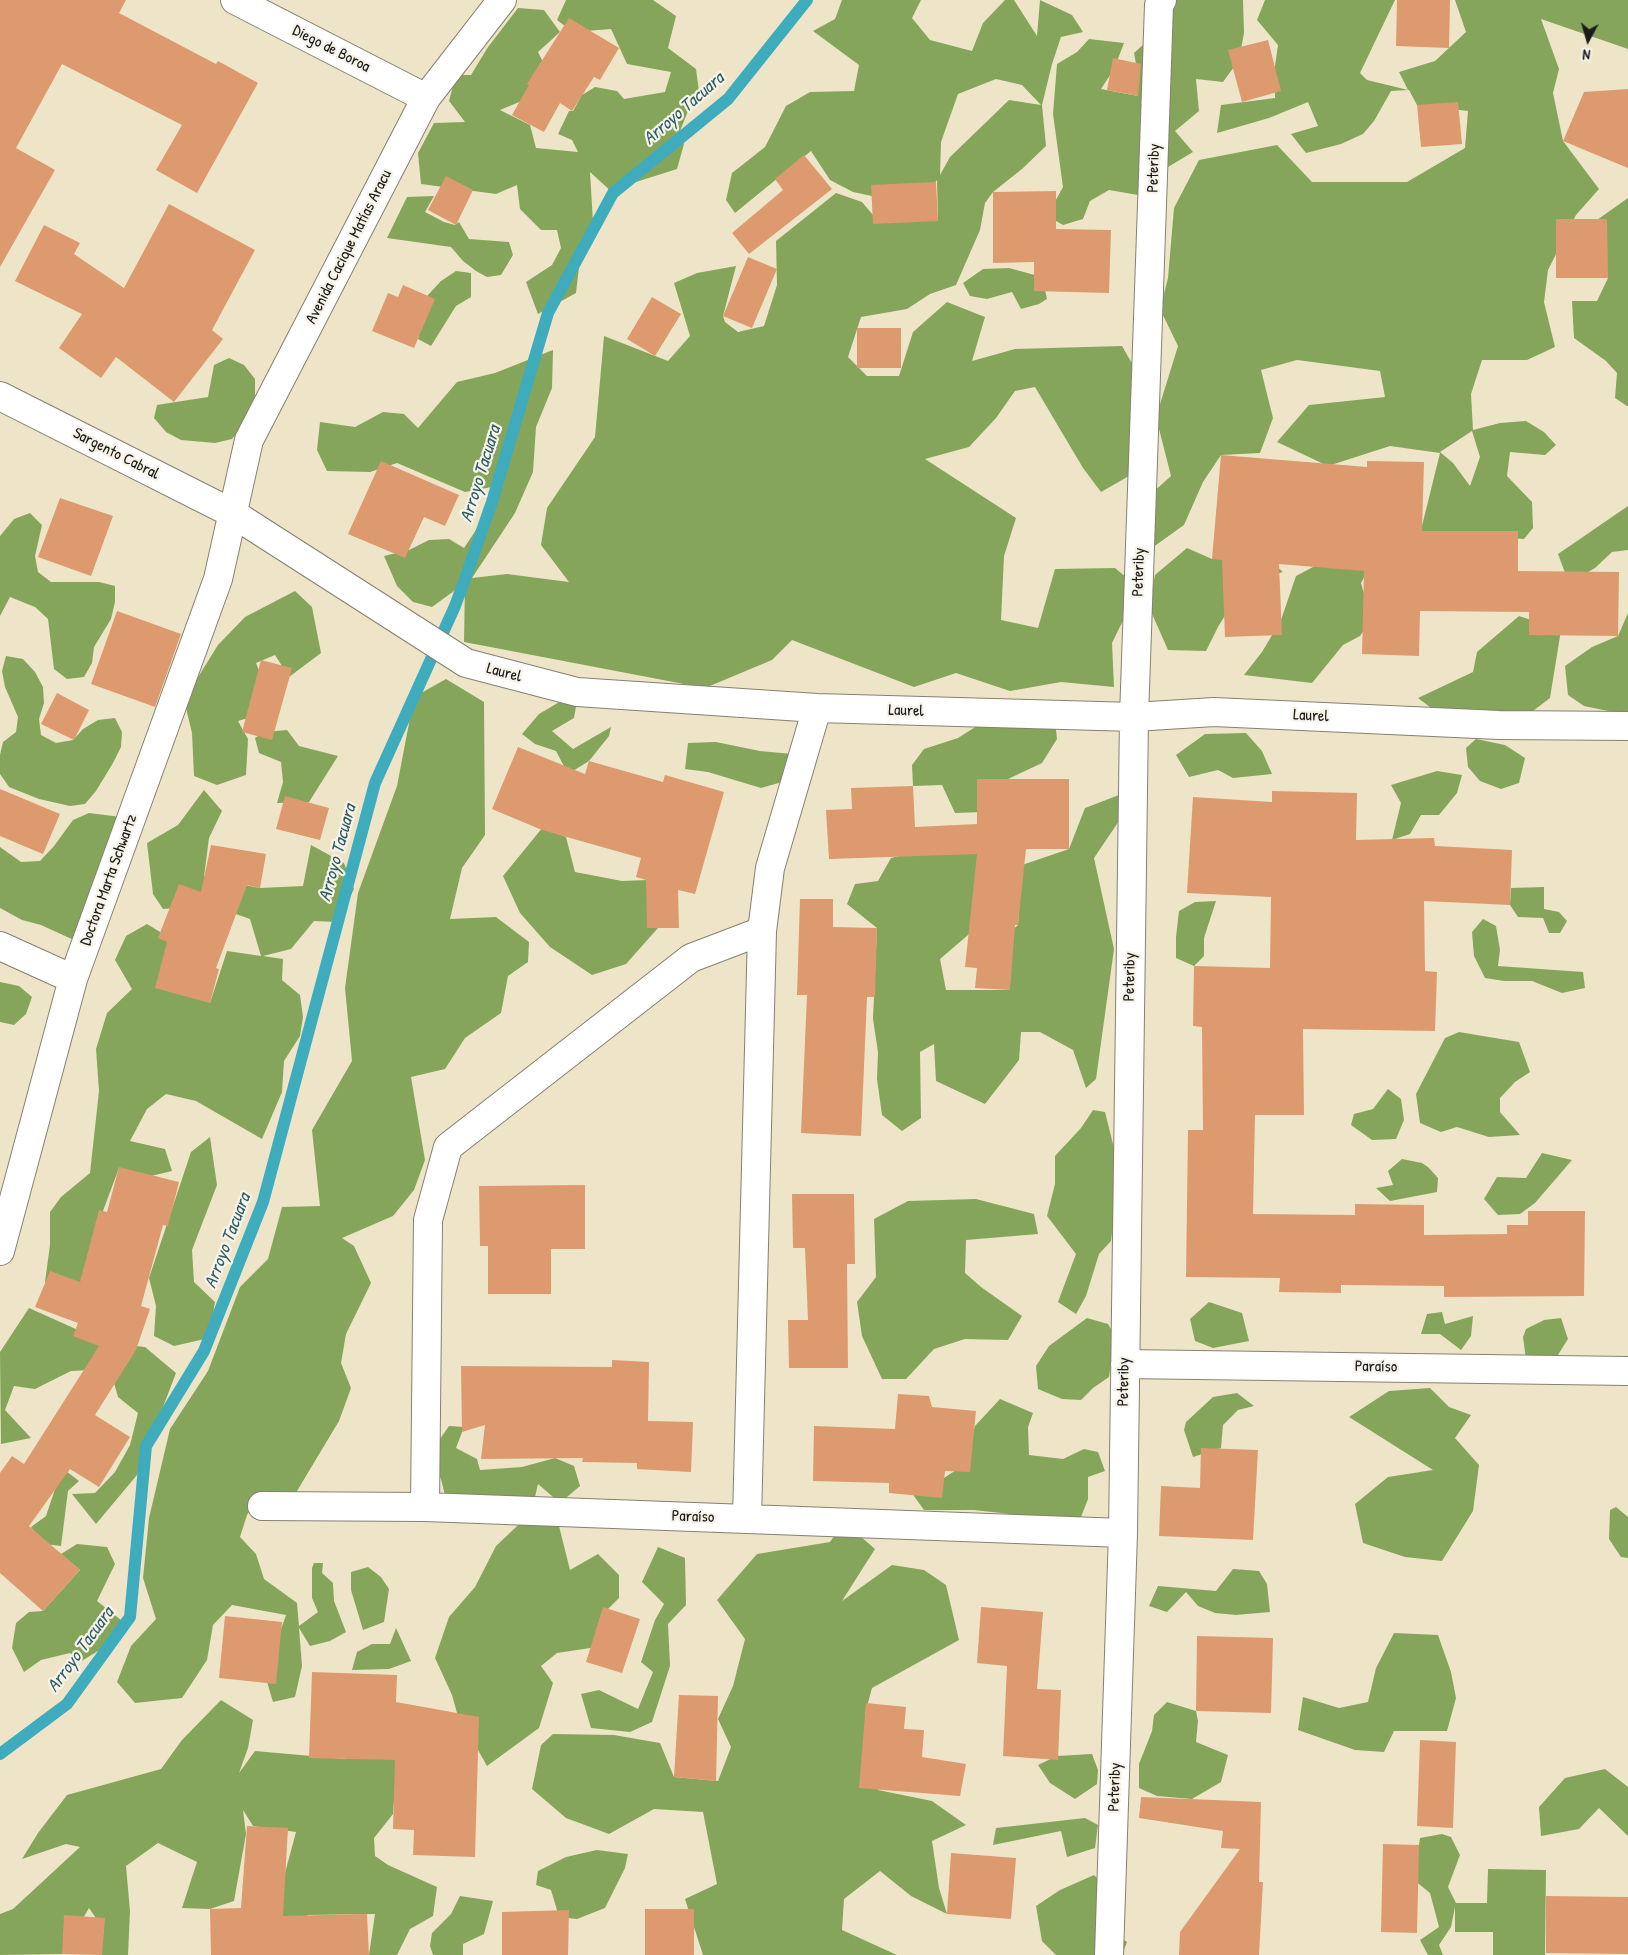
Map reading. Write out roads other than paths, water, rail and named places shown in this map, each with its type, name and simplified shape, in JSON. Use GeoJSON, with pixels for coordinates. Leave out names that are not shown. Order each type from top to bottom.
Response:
{"type":"FeatureCollection","features":[{"type":"Feature","properties":{"kind":"street","name":"Diego de Boroa"},"geometry":{"type":"LineString","coordinates":[[235,0],[426,98]]}},
{"type":"Feature","properties":{"kind":"street","name":"Avenida Cacique Matías Aracu"},"geometry":{"type":"LineString","coordinates":[[232,513],[249,440],[426,98],[502,0]]}},
{"type":"Feature","properties":{"kind":"street","name":"Peteriby"},"geometry":{"type":"LineString","coordinates":[[1109,1955],[1122,1533],[1134,717],[1160,5],[1162,0]]}},
{"type":"Feature","properties":{"kind":"street","name":"Sargento Cabral"},"geometry":{"type":"LineString","coordinates":[[0,396],[232,513]]}},
{"type":"Feature","properties":{"kind":"street","name":"Laurel"},"geometry":{"type":"LineString","coordinates":[[232,513],[466,663],[576,692],[817,708],[1134,717],[1214,712],[1499,725],[1628,726]]}},
{"type":"Feature","properties":{"kind":"street","name":"Doctora Marta Schwartz"},"geometry":{"type":"LineString","coordinates":[[0,1251],[73,979],[218,579],[232,513]]}},
{"type":"Feature","properties":{"kind":"street"},"geometry":{"type":"LineString","coordinates":[[747,1519],[762,930],[770,868],[817,708]]}},
{"type":"Feature","properties":{"kind":"street"},"geometry":{"type":"LineString","coordinates":[[424,1507],[428,1220],[448,1147],[691,958],[762,930]]}},
{"type":"Feature","properties":{"kind":"street"},"geometry":{"type":"LineString","coordinates":[[0,946],[73,979]]}},
{"type":"Feature","properties":{"kind":"street","name":"Paraíso"},"geometry":{"type":"LineString","coordinates":[[1125,1364],[1628,1371]]}},
{"type":"Feature","properties":{"kind":"street","name":"Paraíso"},"geometry":{"type":"LineString","coordinates":[[262,1506],[424,1507],[1122,1533]]}},
{"type":"Feature","properties":{"kind":"waterway","name":"Arroyo Tacuara"},"geometry":{"type":"LineString","coordinates":[[0,1754],[67,1704],[130,1617],[146,1446],[204,1351],[263,1202],[375,783],[455,606],[465,579],[492,502],[548,313],[613,193],[728,99],[807,0]]}}]}
